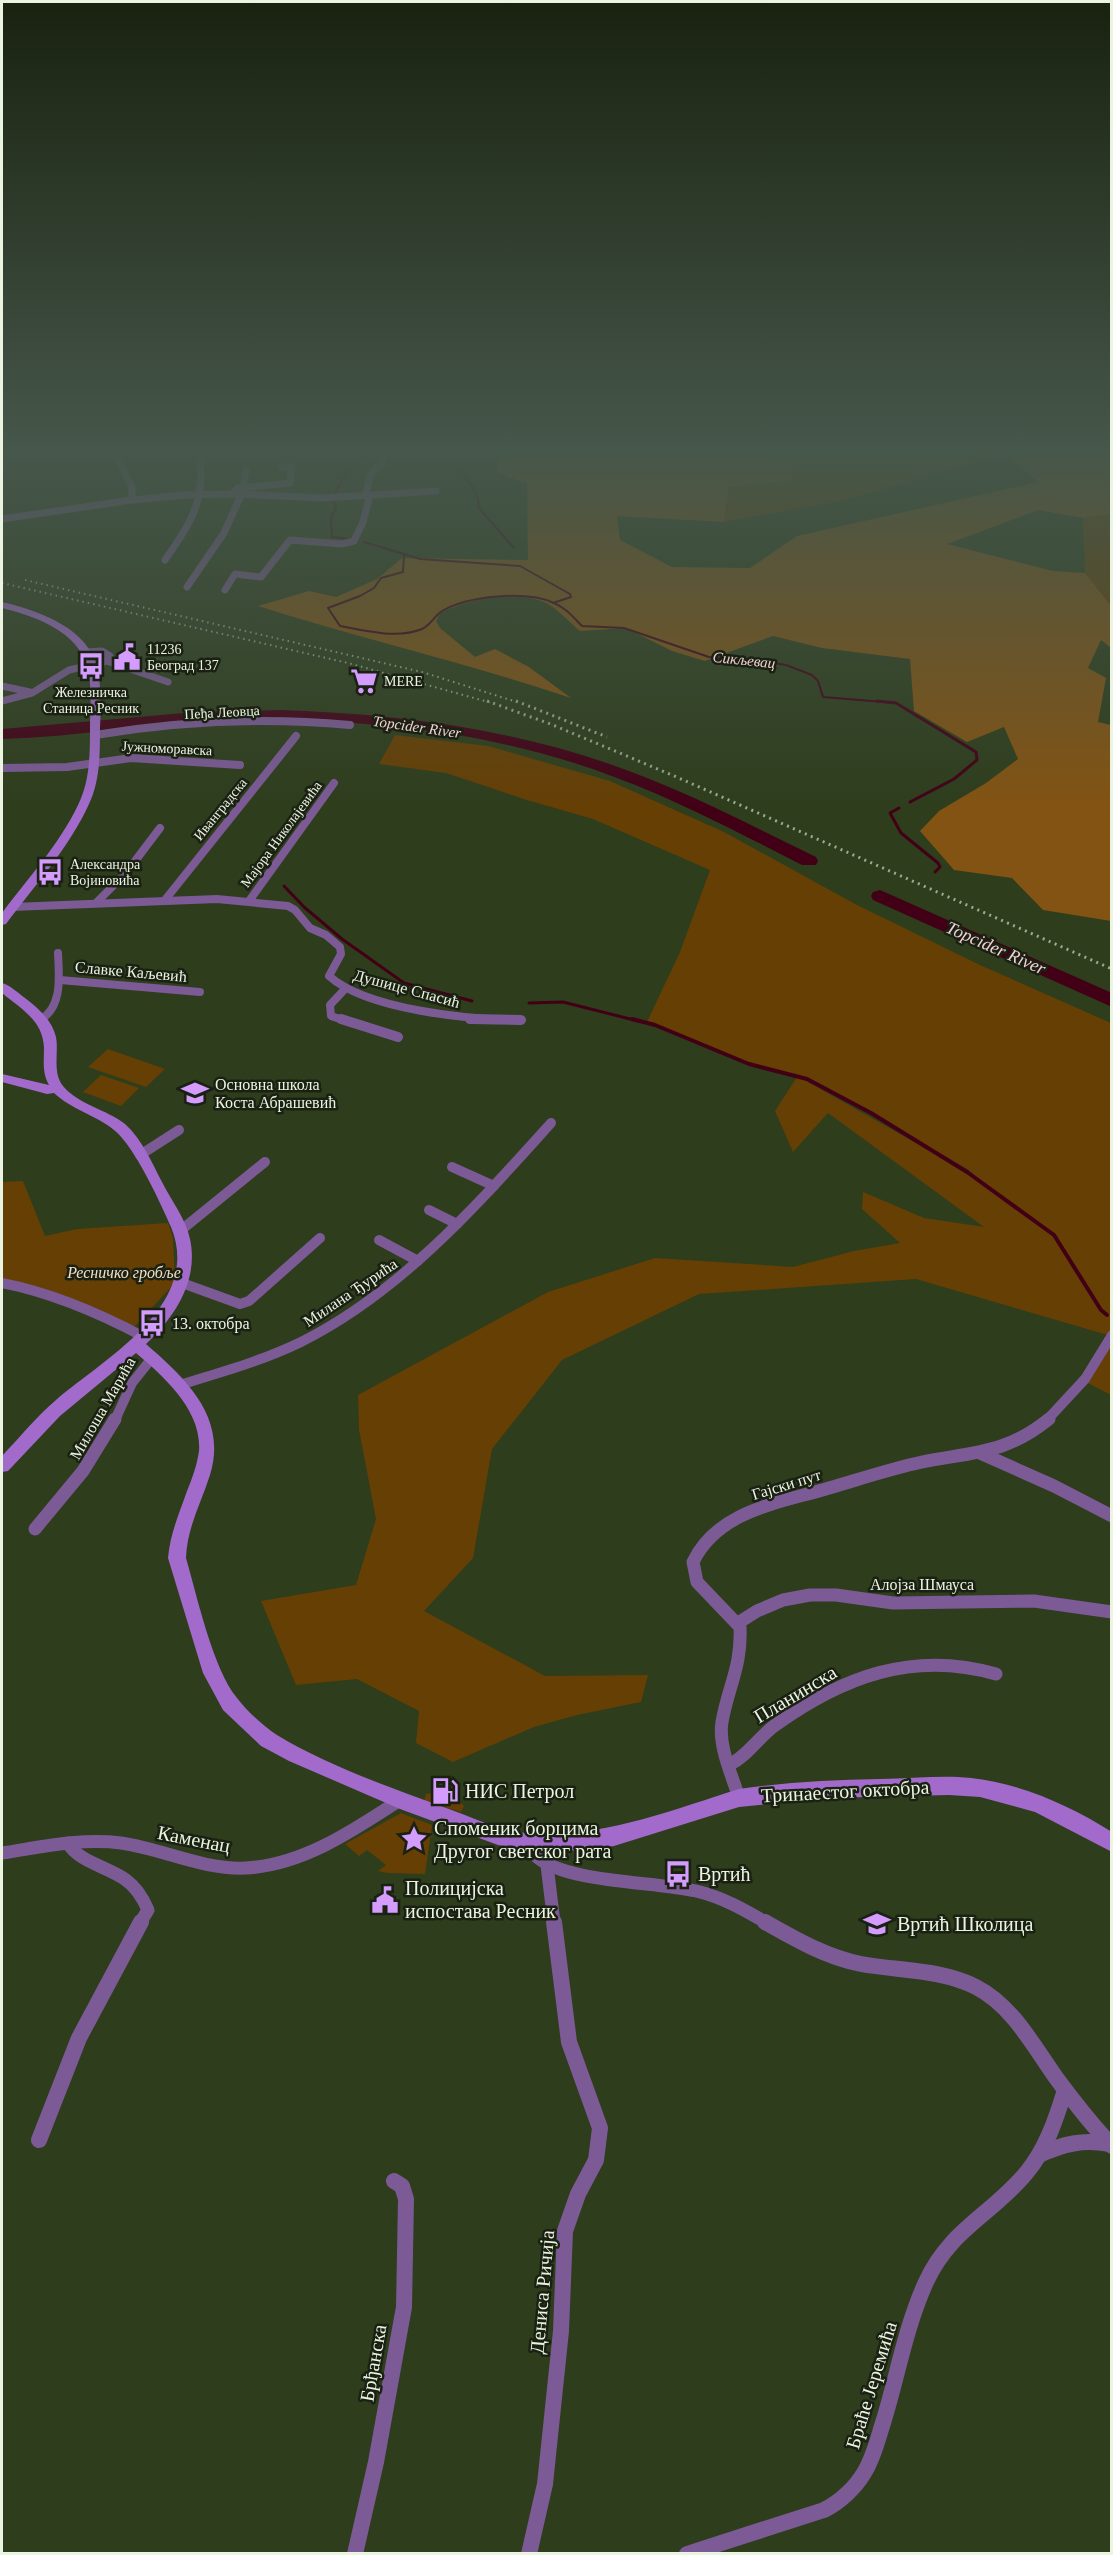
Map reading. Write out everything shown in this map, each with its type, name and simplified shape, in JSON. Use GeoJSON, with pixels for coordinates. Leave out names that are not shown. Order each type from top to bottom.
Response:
{"type":"FeatureCollection","features":[{"type":"Feature","properties":{"kind":"street"},"geometry":{"type":"LineString","coordinates":[[187,587],[199,569]]}},
{"type":"Feature","properties":{"kind":"street"},"geometry":{"type":"LineString","coordinates":[[225,590],[235,574],[261,577],[267,569]]}},
{"type":"Feature","properties":{"kind":"street"},"geometry":{"type":"LineString","coordinates":[[2,605],[24,611],[53,624],[86,652],[92,665],[95,734],[94,762],[88,793],[75,820],[2,921]]}},
{"type":"Feature","properties":{"kind":"street"},"geometry":{"type":"LineString","coordinates":[[86,652],[105,652],[110,656],[107,661]]}},
{"type":"Feature","properties":{"kind":"street"},"geometry":{"type":"LineString","coordinates":[[2,701],[32,693],[62,673],[107,661],[168,682]]}},
{"type":"Feature","properties":{"kind":"street"},"geometry":{"type":"LineString","coordinates":[[2,686],[32,693]]}},
{"type":"Feature","properties":{"kind":"street","name":"Пеђа Леовца"},"geometry":{"type":"LineString","coordinates":[[95,734],[216,723],[285,721],[350,726]]}},
{"type":"Feature","properties":{"kind":"street","name":"Иванградска"},"geometry":{"type":"LineString","coordinates":[[165,900],[296,736]]}},
{"type":"Feature","properties":{"kind":"street","name":"Јужноморавска"},"geometry":{"type":"LineString","coordinates":[[2,768],[66,767],[132,758],[240,765]]}},
{"type":"Feature","properties":{"kind":"street","name":"Мајора Николајевића"},"geometry":{"type":"LineString","coordinates":[[249,901],[334,783]]}},
{"type":"Feature","properties":{"kind":"street"},"geometry":{"type":"LineString","coordinates":[[96,903],[126,873],[160,828]]}},
{"type":"Feature","properties":{"kind":"street","name":"Душице Спасић"},"geometry":{"type":"LineString","coordinates":[[12,907],[165,900],[249,901],[288,906],[310,928],[337,944],[341,954],[329,976],[333,982],[345,988],[449,1017],[477,1020],[521,1020]]}},
{"type":"Feature","properties":{"kind":"street","name":"Славке Каљевић"},"geometry":{"type":"LineString","coordinates":[[40,1020],[52,1012],[60,980],[58,953]]}},
{"type":"Feature","properties":{"kind":"street","name":"Славке Каљевић"},"geometry":{"type":"LineString","coordinates":[[60,980],[200,992]]}},
{"type":"Feature","properties":{"kind":"street"},"geometry":{"type":"LineString","coordinates":[[2,987],[40,1020],[49,1036],[50,1073],[57,1088],[69,1099],[114,1123],[140,1155],[180,1231],[185,1252],[182,1283],[170,1306],[140,1341],[60,1406],[3,1463]]}},
{"type":"Feature","properties":{"kind":"street"},"geometry":{"type":"LineString","coordinates":[[345,988],[330,1005],[329,1011],[332,1016],[398,1037]]}},
{"type":"Feature","properties":{"kind":"street"},"geometry":{"type":"LineString","coordinates":[[2,1078],[47,1090],[57,1088]]}},
{"type":"Feature","properties":{"kind":"street","name":"Милана Ђурића"},"geometry":{"type":"LineString","coordinates":[[180,1385],[254,1360],[318,1333],[386,1289],[458,1224],[551,1123]]}},
{"type":"Feature","properties":{"kind":"street"},"geometry":{"type":"LineString","coordinates":[[140,1155],[179,1130]]}},
{"type":"Feature","properties":{"kind":"street"},"geometry":{"type":"LineString","coordinates":[[180,1231],[265,1162]]}},
{"type":"Feature","properties":{"kind":"street"},"geometry":{"type":"LineString","coordinates":[[452,1167],[494,1186]]}},
{"type":"Feature","properties":{"kind":"street"},"geometry":{"type":"LineString","coordinates":[[429,1210],[458,1224]]}},
{"type":"Feature","properties":{"kind":"street"},"geometry":{"type":"LineString","coordinates":[[182,1283],[240,1304],[249,1300],[320,1238]]}},
{"type":"Feature","properties":{"kind":"street"},"geometry":{"type":"LineString","coordinates":[[379,1240],[418,1261]]}},
{"type":"Feature","properties":{"kind":"street"},"geometry":{"type":"LineString","coordinates":[[2,1283],[60,1299],[109,1318],[140,1341]]}},
{"type":"Feature","properties":{"kind":"street","name":"Гајски пут"},"geometry":{"type":"LineString","coordinates":[[738,1623],[706,1594],[693,1569],[693,1562],[700,1548],[720,1530],[751,1511],[919,1463],[1002,1447],[1022,1438],[1047,1421],[1070,1400],[1112,1335]]}},
{"type":"Feature","properties":{"kind":"street","name":"Тринаестог октобра"},"geometry":{"type":"LineString","coordinates":[[140,1341],[152,1358],[180,1385],[199,1417],[206,1438],[207,1450],[202,1473],[178,1539],[177,1558],[206,1656],[220,1689],[241,1716],[282,1749],[400,1800],[498,1836],[534,1843],[576,1842],[614,1837],[739,1798],[812,1789],[932,1786],[1009,1794],[1048,1807],[1091,1829],[1112,1843]]}},
{"type":"Feature","properties":{"kind":"street","name":"Милоша Марића"},"geometry":{"type":"LineString","coordinates":[[34,1529],[69,1492],[88,1466],[109,1431],[142,1366],[152,1358]]}},
{"type":"Feature","properties":{"kind":"street"},"geometry":{"type":"LineString","coordinates":[[980,1452],[1054,1485],[1112,1516]]}},
{"type":"Feature","properties":{"kind":"street","name":"Алојза Шмауса"},"geometry":{"type":"LineString","coordinates":[[738,1623],[757,1611],[783,1600],[810,1595],[836,1595],[893,1603],[1034,1601],[1112,1612]]}},
{"type":"Feature","properties":{"kind":"street"},"geometry":{"type":"LineString","coordinates":[[738,1623],[741,1645],[736,1675],[722,1722],[722,1738],[739,1798]]}},
{"type":"Feature","properties":{"kind":"street","name":"Планинска"},"geometry":{"type":"LineString","coordinates":[[729,1765],[740,1759],[765,1733],[788,1717],[844,1685],[864,1677],[920,1665],[951,1663],[996,1674]]}},
{"type":"Feature","properties":{"kind":"street","name":"Каменац"},"geometry":{"type":"LineString","coordinates":[[2,1853],[68,1843],[109,1842],[225,1868],[249,1867],[292,1858],[330,1844],[400,1800]]}},
{"type":"Feature","properties":{"kind":"street"},"geometry":{"type":"LineString","coordinates":[[39,2140],[69,2059],[116,1964],[148,1910],[137,1888],[124,1876],[72,1851],[68,1843]]}},
{"type":"Feature","properties":{"kind":"street"},"geometry":{"type":"LineString","coordinates":[[534,1843],[534,1852],[539,1860],[561,1870],[703,1892],[731,1904],[800,1942],[838,1958],[872,1966],[947,1977],[975,1986],[1005,2008],[1065,2090],[1110,2145]]}},
{"type":"Feature","properties":{"kind":"street","name":"Дениса Ричија"},"geometry":{"type":"LineString","coordinates":[[529,2553],[545,2484],[561,2331],[565,2231],[578,2194],[596,2160],[600,2135],[596,2112],[581,2080],[569,2042],[547,1865]]}},
{"type":"Feature","properties":{"kind":"street","name":"Браће Јеремића"},"geometry":{"type":"LineString","coordinates":[[687,2553],[785,2524],[827,2508],[837,2502],[860,2480],[870,2462],[881,2430],[917,2304],[931,2271],[938,2258],[952,2243],[986,2209],[1019,2182],[1039,2155],[1065,2090]]}},
{"type":"Feature","properties":{"kind":"street","name":"Браће Јеремића"},"geometry":{"type":"LineString","coordinates":[[1039,2155],[1071,2141],[1094,2140],[1110,2145]]}},
{"type":"Feature","properties":{"kind":"street","name":"Брђанска"},"geometry":{"type":"LineString","coordinates":[[355,2553],[376,2462],[404,2307],[406,2199],[402,2186],[394,2181]]}},
{"type":"Feature","properties":{"kind":"green space"},"geometry":{"type":"Polygon","coordinates":[[[1085,569],[1111,569],[1111,609],[1104,606],[1085,569]]]}},
{"type":"Feature","properties":{"kind":"green space"},"geometry":{"type":"Polygon","coordinates":[[[395,735],[488,746],[610,781],[724,832],[857,905],[980,965],[1111,1023],[1111,1336],[916,1279],[699,1294],[562,1360],[492,1449],[473,1558],[424,1611],[545,1676],[648,1675],[641,1702],[577,1715],[534,1727],[453,1762],[416,1743],[419,1711],[357,1679],[296,1685],[261,1601],[356,1585],[376,1519],[359,1430],[358,1395],[548,1292],[655,1258],[793,1267],[854,1251],[900,1243],[862,1209],[863,1192],[924,1218],[984,1227],[828,1113],[793,1152],[775,1111],[797,1077],[749,1064],[647,1022],[680,952],[710,870],[593,819],[446,773],[379,764],[395,735]],[[801,1078],[976,1177],[969,1170],[816,1082],[801,1078]]]}},
{"type":"Feature","properties":{"kind":"green space"},"geometry":{"type":"Polygon","coordinates":[[[108,1049],[165,1069],[146,1087],[88,1067],[108,1049]]]}},
{"type":"Feature","properties":{"kind":"green space"},"geometry":{"type":"Polygon","coordinates":[[[101,1075],[139,1088],[121,1106],[83,1092],[101,1075]]]}},
{"type":"Feature","properties":{"kind":"green space","name":"Ресничко гробље"},"geometry":{"type":"Polygon","coordinates":[[[23,1181],[45,1236],[77,1229],[168,1223],[173,1238],[175,1283],[134,1327],[60,1297],[2,1280],[2,1182],[23,1181]]]}},
{"type":"Feature","properties":{"kind":"green space"},"geometry":{"type":"Polygon","coordinates":[[[1111,1336],[1111,1395],[1084,1381],[1111,1336]]]}},
{"type":"Feature","properties":{"kind":"green space"},"geometry":{"type":"Polygon","coordinates":[[[431,1793],[460,1802],[464,1806],[461,1812],[424,1801],[426,1794],[431,1793]]]}},
{"type":"Feature","properties":{"kind":"green space"},"geometry":{"type":"Polygon","coordinates":[[[401,1813],[432,1825],[425,1874],[378,1871],[386,1865],[367,1850],[359,1856],[345,1844],[401,1813]]]}},
{"type":"Feature","properties":{"kind":"shaded area"},"geometry":{"type":"Polygon","coordinates":[[[389,569],[1046,569],[1085,573],[1111,606],[1111,648],[1101,640],[1088,668],[1106,678],[1098,722],[1111,725],[1111,921],[1043,910],[1012,878],[954,870],[920,831],[939,811],[986,783],[1018,759],[1004,727],[967,742],[914,711],[910,659],[822,648],[773,636],[705,661],[672,651],[626,628],[580,631],[544,602],[518,596],[477,600],[440,613],[436,621],[440,628],[475,657],[495,649],[529,667],[571,698],[258,606],[309,591],[336,597],[377,579],[389,569]]]}},
{"type":"Feature","properties":{"kind":"waterway","name":"Сикљевац"},"geometry":{"type":"LineString","coordinates":[[403,569],[403,572],[381,578],[374,588],[360,596],[328,608],[340,626],[392,634],[412,632],[422,629],[442,611],[453,606],[497,596],[528,597],[558,605],[582,626],[624,628],[709,657],[756,660],[786,665],[812,675],[818,681],[823,697],[896,703]]}},
{"type":"Feature","properties":{"kind":"waterway","name":"Сикљевац"},"geometry":{"type":"LineString","coordinates":[[526,569],[570,594],[571,597],[553,603]]}},
{"type":"Feature","properties":{"kind":"waterway","name":"Сикљевац"},"geometry":{"type":"LineString","coordinates":[[877,701],[896,703]]}},
{"type":"Feature","properties":{"kind":"waterway","name":"Сикљевац"},"geometry":{"type":"LineString","coordinates":[[896,703],[976,752],[977,760],[954,779],[910,802]]}},
{"type":"Feature","properties":{"kind":"waterway","name":"Topcider River"},"geometry":{"type":"LineString","coordinates":[[2,734],[195,717],[281,715],[396,722],[454,730],[510,741],[621,774],[675,795],[809,861]]}},
{"type":"Feature","properties":{"kind":"waterway","name":"Сикљевац"},"geometry":{"type":"LineString","coordinates":[[899,808],[890,813],[901,833],[938,863],[940,867],[935,872]]}},
{"type":"Feature","properties":{"kind":"waterway"},"geometry":{"type":"LineString","coordinates":[[284,886],[304,907],[342,939],[404,983],[472,1001]]}},
{"type":"Feature","properties":{"kind":"waterway","name":"Topcider River"},"geometry":{"type":"LineString","coordinates":[[880,896],[1112,1001]]}},
{"type":"Feature","properties":{"kind":"waterway"},"geometry":{"type":"LineString","coordinates":[[529,1003],[563,1002],[638,1021]]}},
{"type":"Feature","properties":{"kind":"waterway"},"geometry":{"type":"LineString","coordinates":[[632,1019],[655,1025],[749,1064],[807,1079],[871,1113],[967,1172],[1054,1235],[1101,1310],[1107,1315]]}},
{"type":"Feature","properties":{"kind":"railway"},"geometry":{"type":"LineString","coordinates":[[25,580],[422,672],[520,703]]}},
{"type":"Feature","properties":{"kind":"railway"},"geometry":{"type":"LineString","coordinates":[[2,583],[348,663],[492,703]]}},
{"type":"Feature","properties":{"kind":"railway"},"geometry":{"type":"LineString","coordinates":[[487,701],[553,725],[672,775],[1112,969]]}},
{"type":"Feature","properties":{"kind":"railway"},"geometry":{"type":"LineString","coordinates":[[516,701],[607,737]]}},
{"type":"Feature","properties":{"kind":"place","name":"11236 Београд 137"},"geometry":{"type":"Point","coordinates":[127,657]}},
{"type":"Feature","properties":{"kind":"place","name":"Железничка Станица Ресник"},"geometry":{"type":"Point","coordinates":[91,666]}},
{"type":"Feature","properties":{"kind":"place","name":"MERE"},"geometry":{"type":"Point","coordinates":[364,681]}},
{"type":"Feature","properties":{"kind":"place","name":"Александра Војиновића"},"geometry":{"type":"Point","coordinates":[50,872]}},
{"type":"Feature","properties":{"kind":"place","name":"Основна школа Коста Абрашевић"},"geometry":{"type":"Point","coordinates":[195,1093]}},
{"type":"Feature","properties":{"kind":"place","name":"13. октобра"},"geometry":{"type":"Point","coordinates":[152,1323]}},
{"type":"Feature","properties":{"kind":"place","name":"НИС Петрол"},"geometry":{"type":"Point","coordinates":[445,1791]}},
{"type":"Feature","properties":{"kind":"place","name":"Споменик борцима Другог светског рата"},"geometry":{"type":"Point","coordinates":[414,1839]}},
{"type":"Feature","properties":{"kind":"place","name":"Вртић"},"geometry":{"type":"Point","coordinates":[678,1874]}},
{"type":"Feature","properties":{"kind":"place","name":"Полицијска испостава Ресник"},"geometry":{"type":"Point","coordinates":[385,1900]}},
{"type":"Feature","properties":{"kind":"place","name":"Вртић Школица"},"geometry":{"type":"Point","coordinates":[877,1924]}}]}
